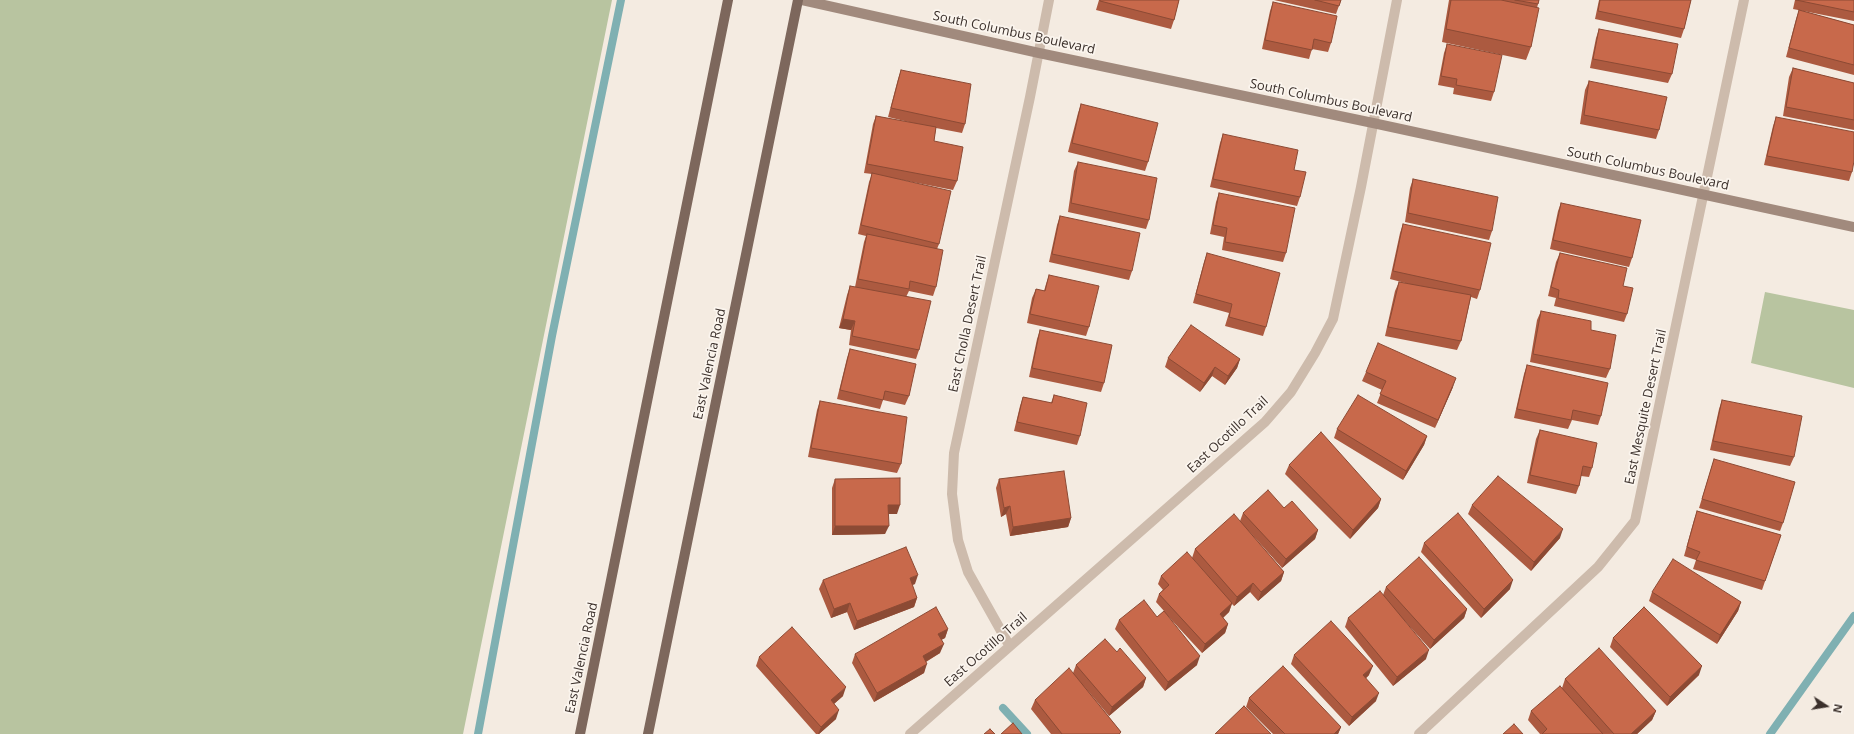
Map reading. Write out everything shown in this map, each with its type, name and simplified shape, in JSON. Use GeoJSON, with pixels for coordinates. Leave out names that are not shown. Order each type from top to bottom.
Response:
{"type":"FeatureCollection","features":[{"type":"Feature","properties":{"kind":"main road","name":"East Valencia Road"},"geometry":{"type":"LineString","coordinates":[[580,734],[728,0]]}},
{"type":"Feature","properties":{"kind":"main road","name":"East Valencia Road"},"geometry":{"type":"LineString","coordinates":[[648,734],[798,0]]}},
{"type":"Feature","properties":{"kind":"street","name":"South Columbus Boulevard"},"geometry":{"type":"LineString","coordinates":[[802,0],[1039,53],[1373,123],[1854,227]]}},
{"type":"Feature","properties":{"kind":"street","name":"East Cholla Desert Trail"},"geometry":{"type":"LineString","coordinates":[[1009,646],[968,572],[958,540],[952,494],[954,452],[1049,0]]}},
{"type":"Feature","properties":{"kind":"street","name":"East Ocotillo Trail"},"geometry":{"type":"LineString","coordinates":[[910,734],[1265,422],[1291,392],[1315,353],[1332,319],[1397,0]]}},
{"type":"Feature","properties":{"kind":"street","name":"East Mesquite Desert Trail"},"geometry":{"type":"LineString","coordinates":[[1418,734],[1598,567],[1635,520],[1744,0]]}},
{"type":"Feature","properties":{"kind":"green space"},"geometry":{"type":"Polygon","coordinates":[[[0,0],[612,0],[463,734],[0,734],[0,0]]]}},
{"type":"Feature","properties":{"kind":"green space"},"geometry":{"type":"Polygon","coordinates":[[[1765,292],[1854,310],[1854,388],[1751,363],[1765,292]]]}},
{"type":"Feature","properties":{"kind":"building"},"geometry":{"type":"Polygon","coordinates":[[[1100,0],[1179,0],[1174,20],[1100,0]]]}},
{"type":"Feature","properties":{"kind":"building"},"geometry":{"type":"Polygon","coordinates":[[[1315,0],[1341,0],[1339,6],[1315,0]]]}},
{"type":"Feature","properties":{"kind":"building"},"geometry":{"type":"Polygon","coordinates":[[[1451,0],[1501,0],[1539,8],[1531,47],[1446,29],[1451,0]]]}},
{"type":"Feature","properties":{"kind":"building"},"geometry":{"type":"Polygon","coordinates":[[[1515,0],[1539,0],[1538,4],[1515,0]]]}},
{"type":"Feature","properties":{"kind":"building"},"geometry":{"type":"Polygon","coordinates":[[[1600,0],[1691,0],[1684,29],[1598,11],[1600,0]]]}},
{"type":"Feature","properties":{"kind":"building"},"geometry":{"type":"Polygon","coordinates":[[[1796,0],[1854,0],[1854,12],[1796,0]]]}},
{"type":"Feature","properties":{"kind":"building"},"geometry":{"type":"Polygon","coordinates":[[[1273,2],[1337,16],[1331,43],[1314,39],[1312,50],[1265,40],[1273,2]]]}},
{"type":"Feature","properties":{"kind":"building"},"geometry":{"type":"Polygon","coordinates":[[[1799,10],[1854,25],[1854,65],[1789,48],[1799,10]]]}},
{"type":"Feature","properties":{"kind":"building"},"geometry":{"type":"Polygon","coordinates":[[[1599,29],[1678,44],[1672,74],[1593,59],[1599,29]]]}},
{"type":"Feature","properties":{"kind":"building"},"geometry":{"type":"Polygon","coordinates":[[[1447,44],[1502,55],[1494,92],[1456,85],[1457,79],[1441,76],[1447,44]]]}},
{"type":"Feature","properties":{"kind":"building"},"geometry":{"type":"Polygon","coordinates":[[[1793,68],[1854,83],[1854,120],[1786,107],[1793,68]]]}},
{"type":"Feature","properties":{"kind":"building"},"geometry":{"type":"Polygon","coordinates":[[[901,70],[971,84],[965,124],[891,108],[901,70]]]}},
{"type":"Feature","properties":{"kind":"building"},"geometry":{"type":"Polygon","coordinates":[[[1589,81],[1667,97],[1659,130],[1584,115],[1589,81]]]}},
{"type":"Feature","properties":{"kind":"building"},"geometry":{"type":"Polygon","coordinates":[[[1081,104],[1158,123],[1148,162],[1072,143],[1081,104]]]}},
{"type":"Feature","properties":{"kind":"building"},"geometry":{"type":"Polygon","coordinates":[[[876,116],[936,127],[934,141],[963,147],[957,181],[867,164],[876,116]]]}},
{"type":"Feature","properties":{"kind":"building"},"geometry":{"type":"Polygon","coordinates":[[[1776,117],[1854,132],[1854,161],[1852,172],[1767,156],[1776,117]]]}},
{"type":"Feature","properties":{"kind":"building"},"geometry":{"type":"Polygon","coordinates":[[[1223,134],[1298,150],[1294,170],[1306,172],[1300,197],[1213,179],[1223,134]]]}},
{"type":"Feature","properties":{"kind":"building"},"geometry":{"type":"Polygon","coordinates":[[[1078,162],[1157,178],[1149,220],[1071,203],[1078,162]]]}},
{"type":"Feature","properties":{"kind":"building"},"geometry":{"type":"Polygon","coordinates":[[[872,173],[951,191],[939,244],[861,225],[872,173]]]}},
{"type":"Feature","properties":{"kind":"building"},"geometry":{"type":"Polygon","coordinates":[[[1413,179],[1498,197],[1492,231],[1408,213],[1413,179]]]}},
{"type":"Feature","properties":{"kind":"building"},"geometry":{"type":"Polygon","coordinates":[[[1219,193],[1295,208],[1286,253],[1225,242],[1227,228],[1213,225],[1219,193]]]}},
{"type":"Feature","properties":{"kind":"building"},"geometry":{"type":"Polygon","coordinates":[[[1561,203],[1641,220],[1632,258],[1553,240],[1561,203]]]}},
{"type":"Feature","properties":{"kind":"building"},"geometry":{"type":"Polygon","coordinates":[[[1060,216],[1140,233],[1132,271],[1052,254],[1060,216]]]}},
{"type":"Feature","properties":{"kind":"building"},"geometry":{"type":"Polygon","coordinates":[[[1403,224],[1491,243],[1480,290],[1393,271],[1403,224]]]}},
{"type":"Feature","properties":{"kind":"building"},"geometry":{"type":"Polygon","coordinates":[[[867,234],[943,250],[936,287],[910,281],[909,289],[858,279],[867,234]]]}},
{"type":"Feature","properties":{"kind":"building"},"geometry":{"type":"Polygon","coordinates":[[[1207,253],[1280,273],[1266,327],[1229,317],[1232,304],[1196,294],[1207,253]]]}},
{"type":"Feature","properties":{"kind":"building"},"geometry":{"type":"Polygon","coordinates":[[[1560,253],[1627,268],[1623,286],[1633,288],[1627,314],[1558,298],[1559,290],[1551,287],[1560,253]]]}},
{"type":"Feature","properties":{"kind":"building"},"geometry":{"type":"Polygon","coordinates":[[[1049,275],[1099,286],[1089,327],[1030,314],[1036,289],[1045,291],[1049,275]]]}},
{"type":"Feature","properties":{"kind":"building"},"geometry":{"type":"Polygon","coordinates":[[[1399,282],[1471,295],[1461,341],[1388,327],[1399,282]]]}},
{"type":"Feature","properties":{"kind":"building"},"geometry":{"type":"Polygon","coordinates":[[[850,286],[931,301],[919,350],[852,336],[855,321],[843,319],[850,286]]]}},
{"type":"Feature","properties":{"kind":"building"},"geometry":{"type":"Polygon","coordinates":[[[1541,311],[1591,321],[1591,330],[1616,335],[1610,369],[1533,354],[1541,311]]]}},
{"type":"Feature","properties":{"kind":"building"},"geometry":{"type":"Polygon","coordinates":[[[1191,325],[1240,359],[1228,376],[1215,367],[1204,383],[1168,358],[1191,325]]]}},
{"type":"Feature","properties":{"kind":"building"},"geometry":{"type":"Polygon","coordinates":[[[1040,330],[1112,345],[1104,383],[1032,368],[1040,330]]]}},
{"type":"Feature","properties":{"kind":"building"},"geometry":{"type":"Polygon","coordinates":[[[1378,343],[1456,378],[1438,420],[1380,394],[1386,381],[1366,372],[1378,343]]]}},
{"type":"Feature","properties":{"kind":"building"},"geometry":{"type":"Polygon","coordinates":[[[850,349],[916,364],[909,396],[885,391],[883,400],[840,390],[850,349]]]}},
{"type":"Feature","properties":{"kind":"building"},"geometry":{"type":"Polygon","coordinates":[[[1527,365],[1608,383],[1601,416],[1573,410],[1571,420],[1517,409],[1527,365]]]}},
{"type":"Feature","properties":{"kind":"building"},"geometry":{"type":"Polygon","coordinates":[[[1054,395],[1087,403],[1080,436],[1017,422],[1023,397],[1052,403],[1054,395]]]}},
{"type":"Feature","properties":{"kind":"building"},"geometry":{"type":"Polygon","coordinates":[[[1358,395],[1427,436],[1406,471],[1337,429],[1358,395]]]}},
{"type":"Feature","properties":{"kind":"building"},"geometry":{"type":"Polygon","coordinates":[[[1722,400],[1802,416],[1794,457],[1713,441],[1722,400]]]}},
{"type":"Feature","properties":{"kind":"building"},"geometry":{"type":"Polygon","coordinates":[[[820,401],[907,417],[901,464],[811,448],[820,401]]]}},
{"type":"Feature","properties":{"kind":"building"},"geometry":{"type":"Polygon","coordinates":[[[1540,430],[1597,443],[1592,468],[1583,466],[1579,486],[1530,475],[1540,430]]]}},
{"type":"Feature","properties":{"kind":"building"},"geometry":{"type":"Polygon","coordinates":[[[1321,432],[1381,499],[1353,530],[1289,465],[1321,432]]]}},
{"type":"Feature","properties":{"kind":"building"},"geometry":{"type":"Polygon","coordinates":[[[1714,459],[1795,482],[1783,523],[1702,499],[1714,459]]]}},
{"type":"Feature","properties":{"kind":"building"},"geometry":{"type":"Polygon","coordinates":[[[1064,471],[1071,518],[1013,527],[1010,506],[1004,508],[999,479],[1064,471]]]}},
{"type":"Feature","properties":{"kind":"building"},"geometry":{"type":"Polygon","coordinates":[[[1498,476],[1563,529],[1534,562],[1472,505],[1498,476]]]}},
{"type":"Feature","properties":{"kind":"building"},"geometry":{"type":"Polygon","coordinates":[[[900,478],[900,505],[888,505],[889,526],[835,526],[835,479],[900,478]]]}},
{"type":"Feature","properties":{"kind":"building"},"geometry":{"type":"Polygon","coordinates":[[[1268,490],[1284,508],[1292,501],[1318,530],[1286,559],[1243,513],[1268,490]]]}},
{"type":"Feature","properties":{"kind":"building"},"geometry":{"type":"Polygon","coordinates":[[[1697,511],[1781,535],[1765,581],[1696,560],[1700,552],[1687,547],[1697,511]]]}},
{"type":"Feature","properties":{"kind":"building"},"geometry":{"type":"Polygon","coordinates":[[[1458,513],[1513,580],[1484,609],[1424,543],[1458,513]]]}},
{"type":"Feature","properties":{"kind":"building"},"geometry":{"type":"Polygon","coordinates":[[[1234,514],[1284,572],[1261,592],[1253,583],[1237,597],[1195,549],[1234,514]]]}},
{"type":"Feature","properties":{"kind":"building"},"geometry":{"type":"Polygon","coordinates":[[[906,547],[918,575],[910,578],[917,598],[857,621],[850,603],[834,609],[823,580],[906,547]]]}},
{"type":"Feature","properties":{"kind":"building"},"geometry":{"type":"Polygon","coordinates":[[[1187,552],[1232,603],[1220,614],[1228,624],[1205,644],[1159,594],[1169,585],[1161,576],[1187,552]]]}},
{"type":"Feature","properties":{"kind":"building"},"geometry":{"type":"Polygon","coordinates":[[[1419,557],[1467,609],[1434,640],[1386,587],[1419,557]]]}},
{"type":"Feature","properties":{"kind":"building"},"geometry":{"type":"Polygon","coordinates":[[[1673,559],[1741,602],[1720,635],[1652,592],[1673,559]]]}},
{"type":"Feature","properties":{"kind":"building"},"geometry":{"type":"Polygon","coordinates":[[[1380,591],[1429,650],[1397,677],[1348,618],[1380,591]]]}},
{"type":"Feature","properties":{"kind":"building"},"geometry":{"type":"Polygon","coordinates":[[[1144,600],[1157,617],[1164,611],[1200,656],[1168,682],[1119,620],[1144,600]]]}},
{"type":"Feature","properties":{"kind":"building"},"geometry":{"type":"Polygon","coordinates":[[[936,607],[948,629],[938,634],[944,644],[923,656],[927,664],[877,693],[855,654],[936,607]]]}},
{"type":"Feature","properties":{"kind":"building"},"geometry":{"type":"Polygon","coordinates":[[[1644,607],[1702,666],[1670,697],[1613,638],[1644,607]]]}},
{"type":"Feature","properties":{"kind":"building"},"geometry":{"type":"Polygon","coordinates":[[[1331,621],[1373,666],[1363,675],[1379,693],[1352,717],[1294,655],[1331,621]]]}},
{"type":"Feature","properties":{"kind":"building"},"geometry":{"type":"Polygon","coordinates":[[[792,627],[846,687],[831,700],[839,710],[821,727],[759,657],[792,627]]]}},
{"type":"Feature","properties":{"kind":"building"},"geometry":{"type":"Polygon","coordinates":[[[1105,639],[1117,652],[1120,648],[1146,678],[1112,707],[1076,665],[1105,639]]]}},
{"type":"Feature","properties":{"kind":"building"},"geometry":{"type":"Polygon","coordinates":[[[1599,648],[1656,711],[1631,734],[1614,734],[1565,679],[1599,648]]]}},
{"type":"Feature","properties":{"kind":"building"},"geometry":{"type":"Polygon","coordinates":[[[1283,666],[1341,727],[1334,734],[1285,734],[1249,698],[1283,666]]]}},
{"type":"Feature","properties":{"kind":"building"},"geometry":{"type":"Polygon","coordinates":[[[1069,668],[1121,732],[1119,734],[1062,734],[1035,700],[1069,668]]]}},
{"type":"Feature","properties":{"kind":"building"},"geometry":{"type":"Polygon","coordinates":[[[1560,686],[1603,734],[1542,734],[1547,729],[1531,711],[1560,686]]]}},
{"type":"Feature","properties":{"kind":"building"},"geometry":{"type":"Polygon","coordinates":[[[1244,706],[1271,734],[1215,734],[1244,706]]]}},
{"type":"Feature","properties":{"kind":"building"},"geometry":{"type":"Polygon","coordinates":[[[1013,723],[1022,734],[1001,734],[1013,723]]]}},
{"type":"Feature","properties":{"kind":"building"},"geometry":{"type":"Polygon","coordinates":[[[1514,724],[1523,734],[1503,734],[1514,724]]]}},
{"type":"Feature","properties":{"kind":"building"},"geometry":{"type":"Polygon","coordinates":[[[990,729],[995,734],[984,734],[990,729]]]}},
{"type":"Feature","properties":{"kind":"waterway"},"geometry":{"type":"LineString","coordinates":[[478,734],[552,336],[621,0]]}},
{"type":"Feature","properties":{"kind":"waterway"},"geometry":{"type":"LineString","coordinates":[[1770,734],[1854,616]]}},
{"type":"Feature","properties":{"kind":"waterway"},"geometry":{"type":"LineString","coordinates":[[1003,708],[1027,734]]}}]}
